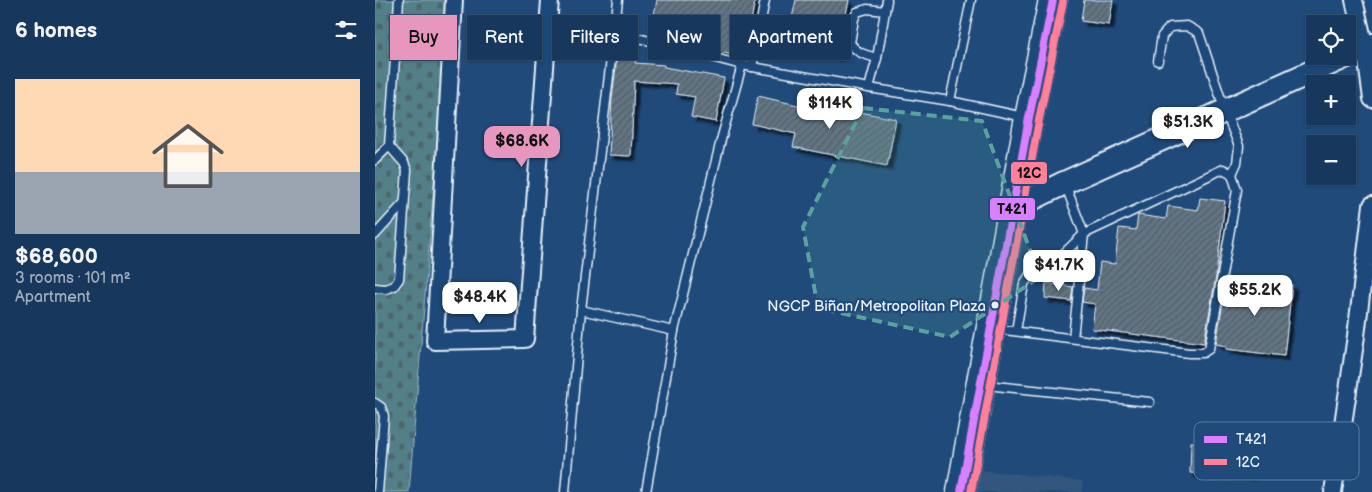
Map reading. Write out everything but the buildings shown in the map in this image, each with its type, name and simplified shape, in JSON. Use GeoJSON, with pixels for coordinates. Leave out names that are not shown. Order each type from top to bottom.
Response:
{"type":"FeatureCollection","features":[{"type":"Feature","properties":{"kind":"highway"},"geometry":{"type":"LineString","coordinates":[[961,492],[981,385],[1004,330],[1013,208],[1053,0]]}},
{"type":"Feature","properties":{"kind":"street"},"geometry":{"type":"LineString","coordinates":[[454,0],[435,341],[525,339],[551,0]]}},
{"type":"Feature","properties":{"kind":"street"},"geometry":{"type":"LineString","coordinates":[[1353,0],[1358,51],[1372,99]]}},
{"type":"Feature","properties":{"kind":"street"},"geometry":{"type":"LineString","coordinates":[[1013,208],[1064,183],[1358,51]]}},
{"type":"Feature","properties":{"kind":"street"},"geometry":{"type":"LineString","coordinates":[[1343,422],[1372,204]]}},
{"type":"Feature","properties":{"kind":"lane"},"geometry":{"type":"LineString","coordinates":[[375,160],[389,146],[399,0]]}},
{"type":"Feature","properties":{"kind":"lane"},"geometry":{"type":"LineString","coordinates":[[617,15],[618,0]]}},
{"type":"Feature","properties":{"kind":"lane"},"geometry":{"type":"LineString","coordinates":[[752,67],[765,0]]}},
{"type":"Feature","properties":{"kind":"lane"},"geometry":{"type":"LineString","coordinates":[[869,88],[877,58],[887,0]]}},
{"type":"Feature","properties":{"kind":"lane"},"geometry":{"type":"LineString","coordinates":[[950,100],[971,0]]}},
{"type":"Feature","properties":{"kind":"lane"},"geometry":{"type":"LineString","coordinates":[[877,58],[860,54],[853,48],[850,43],[851,34],[857,12],[867,9],[885,11]]}},
{"type":"Feature","properties":{"kind":"lane"},"geometry":{"type":"LineString","coordinates":[[1158,61],[1162,36],[1170,27],[1187,26],[1199,33],[1225,112],[1239,146],[1237,162],[1232,174],[1237,190],[1209,349],[1203,353],[1189,353],[1004,330],[1029,276],[1058,259],[1084,234],[1223,169],[1232,174]]}},
{"type":"Feature","properties":{"kind":"lane"},"geometry":{"type":"LineString","coordinates":[[638,38],[742,65],[869,88],[950,100],[1029,118]]}},
{"type":"Feature","properties":{"kind":"lane"},"geometry":{"type":"LineString","coordinates":[[565,492],[581,310],[612,60]]}},
{"type":"Feature","properties":{"kind":"lane"},"geometry":{"type":"LineString","coordinates":[[646,492],[673,331],[742,65]]}},
{"type":"Feature","properties":{"kind":"lane"},"geometry":{"type":"LineString","coordinates":[[375,288],[386,289],[394,286],[399,279],[407,170],[404,163],[389,146]]}},
{"type":"Feature","properties":{"kind":"lane"},"geometry":{"type":"LineString","coordinates":[[1064,183],[1084,234],[1073,338]]}},
{"type":"Feature","properties":{"kind":"lane"},"geometry":{"type":"LineString","coordinates":[[375,235],[404,203]]}},
{"type":"Feature","properties":{"kind":"lane"},"geometry":{"type":"LineString","coordinates":[[581,310],[673,331]]}},
{"type":"Feature","properties":{"kind":"lane"},"geometry":{"type":"LineString","coordinates":[[981,385],[1151,402]]}},
{"type":"Feature","properties":{"kind":"lane"},"geometry":{"type":"LineString","coordinates":[[375,403],[381,407],[384,416],[378,492]]}},
{"type":"Feature","properties":{"kind":"highlighted area"},"geometry":{"type":"Polygon","coordinates":[[[863,108],[982,121],[1040,277],[950,337],[818,308],[803,227],[863,108]]]}},
{"type":"Feature","properties":{"kind":"shaded area"},"geometry":{"type":"Polygon","coordinates":[[[980,470],[1083,481],[1082,492],[977,492],[980,470]]]}},
{"type":"Feature","properties":{"kind":"green space"},"geometry":{"type":"Polygon","coordinates":[[[375,0],[449,0],[448,15],[390,15],[390,60],[444,60],[409,492],[375,492],[375,0]]]}},
{"type":"Feature","properties":{"kind":"transit line","name":"T421"},"geometry":{"type":"LineString","coordinates":[[961,492],[1029,118],[1053,0]]}},
{"type":"Feature","properties":{"kind":"transit line","name":"12C"},"geometry":{"type":"LineString","coordinates":[[971,492],[1039,120],[1063,2]]}},
{"type":"Feature","properties":{"kind":"place","name":"NGCP Biñan/Metropolitan Plaza"},"geometry":{"type":"Point","coordinates":[995,305]}}]}
